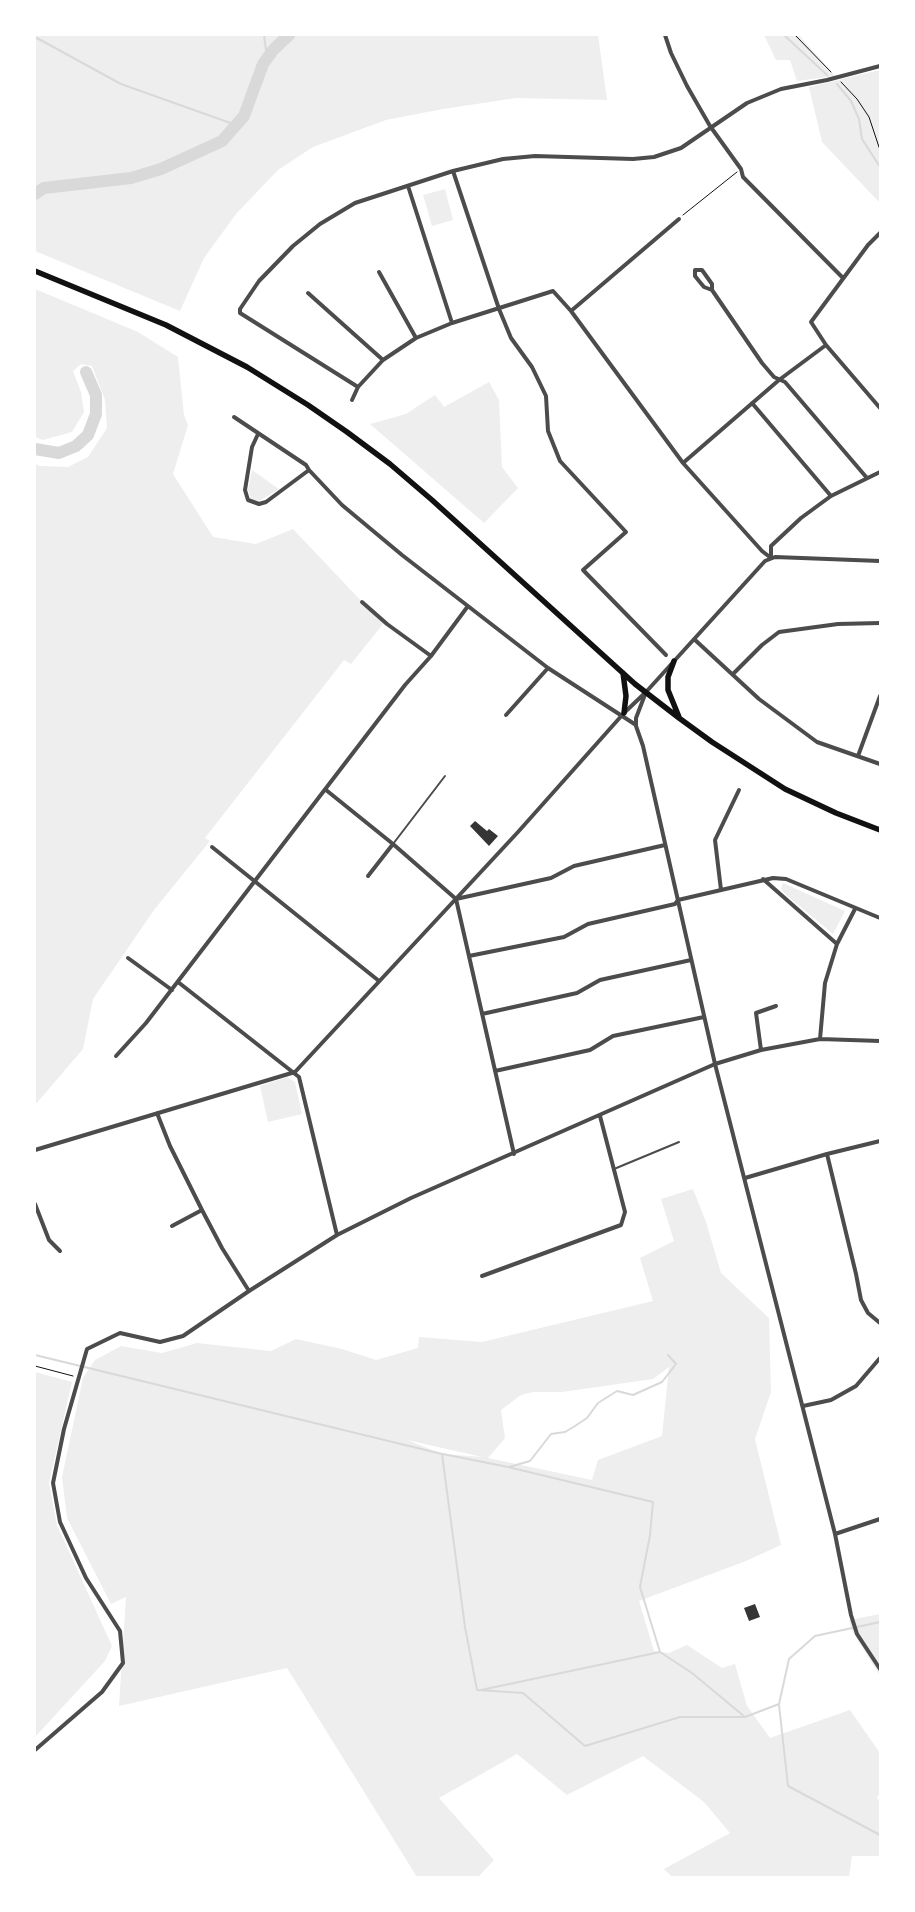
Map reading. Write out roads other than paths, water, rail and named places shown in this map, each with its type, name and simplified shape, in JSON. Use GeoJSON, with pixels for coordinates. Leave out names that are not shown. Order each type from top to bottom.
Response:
{"type":"FeatureCollection","features":[{"type":"Feature","properties":{"kind":"main road"},"geometry":{"type":"LineString","coordinates":[[35,271],[181,333],[247,367],[308,405],[347,432],[411,482],[624,673],[679,718],[785,789],[836,813],[880,830]]}},
{"type":"Feature","properties":{"kind":"main road"},"geometry":{"type":"LineString","coordinates":[[674,661],[668,677],[668,690],[679,718]]}},
{"type":"Feature","properties":{"kind":"main road"},"geometry":{"type":"LineString","coordinates":[[623,715],[626,696],[624,673]]}},
{"type":"Feature","properties":{"kind":"street"},"geometry":{"type":"LineString","coordinates":[[665,35],[687,86],[710,126],[741,168],[743,177],[844,278]]}},
{"type":"Feature","properties":{"kind":"street"},"geometry":{"type":"LineString","coordinates":[[358,386],[240,313],[240,309],[259,281],[293,246],[320,224],[355,203],[453,171],[504,159],[535,156],[632,159],[654,157],[681,148],[710,126],[746,103],[781,89],[880,66]]}},
{"type":"Feature","properties":{"kind":"street"},"geometry":{"type":"LineString","coordinates":[[453,171],[511,338],[532,366],[546,396],[548,431],[560,461],[626,532],[583,570],[666,656]]}},
{"type":"Feature","properties":{"kind":"street"},"geometry":{"type":"LineString","coordinates":[[408,186],[452,324]]}},
{"type":"Feature","properties":{"kind":"street"},"geometry":{"type":"LineString","coordinates":[[571,311],[679,218]]}},
{"type":"Feature","properties":{"kind":"street"},"geometry":{"type":"LineString","coordinates":[[880,233],[868,245],[811,322],[826,345],[880,408]]}},
{"type":"Feature","properties":{"kind":"street"},"geometry":{"type":"LineString","coordinates":[[712,290],[704,287],[695,276],[695,270],[702,270],[712,284],[712,290],[754,353],[774,377],[785,382],[867,478]]}},
{"type":"Feature","properties":{"kind":"street"},"geometry":{"type":"LineString","coordinates":[[379,272],[416,338]]}},
{"type":"Feature","properties":{"kind":"street"},"geometry":{"type":"LineString","coordinates":[[352,400],[358,386],[383,360],[416,338],[452,324],[553,291],[571,311],[683,463],[762,551],[771,558]]}},
{"type":"Feature","properties":{"kind":"street"},"geometry":{"type":"LineString","coordinates":[[308,293],[383,360]]}},
{"type":"Feature","properties":{"kind":"street"},"geometry":{"type":"LineString","coordinates":[[683,463],[779,380],[826,345]]}},
{"type":"Feature","properties":{"kind":"street"},"geometry":{"type":"LineString","coordinates":[[752,403],[831,496]]}},
{"type":"Feature","properties":{"kind":"street"},"geometry":{"type":"LineString","coordinates":[[234,417],[306,465],[342,505],[402,556],[548,668],[623,715],[636,726]]}},
{"type":"Feature","properties":{"kind":"street"},"geometry":{"type":"LineString","coordinates":[[258,434],[252,447],[245,490],[248,500],[259,504],[266,502],[309,470]]}},
{"type":"Feature","properties":{"kind":"street"},"geometry":{"type":"LineString","coordinates":[[771,558],[771,546],[800,518],[831,496],[880,472]]}},
{"type":"Feature","properties":{"kind":"street"},"geometry":{"type":"LineString","coordinates":[[35,1150],[295,1072],[765,561],[771,558],[880,561]]}},
{"type":"Feature","properties":{"kind":"street"},"geometry":{"type":"LineString","coordinates":[[362,602],[387,624],[431,656]]}},
{"type":"Feature","properties":{"kind":"street"},"geometry":{"type":"LineString","coordinates":[[116,1056],[146,1023],[172,990],[405,685],[431,656],[468,606]]}},
{"type":"Feature","properties":{"kind":"street"},"geometry":{"type":"LineString","coordinates":[[733,674],[762,645],[779,632],[838,624],[880,623]]}},
{"type":"Feature","properties":{"kind":"street"},"geometry":{"type":"LineString","coordinates":[[694,638],[759,698],[817,742],[880,764]]}},
{"type":"Feature","properties":{"kind":"street"},"geometry":{"type":"LineString","coordinates":[[506,715],[548,668]]}},
{"type":"Feature","properties":{"kind":"street"},"geometry":{"type":"LineString","coordinates":[[646,692],[636,718],[636,726],[643,746],[715,1064],[835,1534],[851,1615],[857,1634],[880,1670]]}},
{"type":"Feature","properties":{"kind":"street"},"geometry":{"type":"LineString","coordinates":[[858,756],[880,696]]}},
{"type":"Feature","properties":{"kind":"street"},"geometry":{"type":"LineString","coordinates":[[326,790],[456,899],[514,1154]]}},
{"type":"Feature","properties":{"kind":"street"},"geometry":{"type":"LineString","coordinates":[[721,890],[715,840],[739,790]]}},
{"type":"Feature","properties":{"kind":"street"},"geometry":{"type":"LineString","coordinates":[[368,876],[392,844]]}},
{"type":"Feature","properties":{"kind":"street"},"geometry":{"type":"LineString","coordinates":[[456,899],[551,878],[574,866],[665,846]]}},
{"type":"Feature","properties":{"kind":"street"},"geometry":{"type":"LineString","coordinates":[[212,847],[379,981]]}},
{"type":"Feature","properties":{"kind":"street"},"geometry":{"type":"LineString","coordinates":[[469,956],[564,937],[588,924],[674,904],[678,900],[763,879],[786,879],[880,918]]}},
{"type":"Feature","properties":{"kind":"street"},"geometry":{"type":"LineString","coordinates":[[763,879],[837,944]]}},
{"type":"Feature","properties":{"kind":"street"},"geometry":{"type":"LineString","coordinates":[[820,1039],[825,983],[837,944],[856,909]]}},
{"type":"Feature","properties":{"kind":"street"},"geometry":{"type":"LineString","coordinates":[[128,958],[172,990]]}},
{"type":"Feature","properties":{"kind":"street"},"geometry":{"type":"LineString","coordinates":[[482,1014],[577,993],[600,980],[691,960]]}},
{"type":"Feature","properties":{"kind":"street"},"geometry":{"type":"LineString","coordinates":[[178,982],[299,1077],[337,1235]]}},
{"type":"Feature","properties":{"kind":"street"},"geometry":{"type":"LineString","coordinates":[[761,1050],[756,1013],[776,1006]]}},
{"type":"Feature","properties":{"kind":"street"},"geometry":{"type":"LineString","coordinates":[[495,1072],[590,1050],[613,1036],[704,1016]]}},
{"type":"Feature","properties":{"kind":"street"},"geometry":{"type":"LineString","coordinates":[[35,1750],[102,1692],[123,1663],[120,1631],[86,1578],[60,1522],[53,1483],[64,1429],[87,1349],[120,1333],[160,1342],[183,1336],[337,1235],[411,1198],[715,1064],[761,1050],[820,1039],[880,1041]]}},
{"type":"Feature","properties":{"kind":"street"},"geometry":{"type":"LineString","coordinates":[[157,1113],[170,1146],[202,1210],[222,1248],[249,1291]]}},
{"type":"Feature","properties":{"kind":"street"},"geometry":{"type":"LineString","coordinates":[[482,1276],[621,1224],[625,1212],[600,1116]]}},
{"type":"Feature","properties":{"kind":"street"},"geometry":{"type":"LineString","coordinates":[[745,1178],[880,1141]]}},
{"type":"Feature","properties":{"kind":"street"},"geometry":{"type":"LineString","coordinates":[[828,1154],[861,1300],[868,1313],[880,1323]]}},
{"type":"Feature","properties":{"kind":"street"},"geometry":{"type":"LineString","coordinates":[[35,1204],[49,1240],[60,1251]]}},
{"type":"Feature","properties":{"kind":"street"},"geometry":{"type":"LineString","coordinates":[[172,1226],[202,1210]]}},
{"type":"Feature","properties":{"kind":"street"},"geometry":{"type":"LineString","coordinates":[[803,1406],[831,1400],[856,1386],[880,1358]]}},
{"type":"Feature","properties":{"kind":"street"},"geometry":{"type":"LineString","coordinates":[[835,1534],[880,1519]]}},
{"type":"Feature","properties":{"kind":"lane"},"geometry":{"type":"LineString","coordinates":[[392,844],[445,776]]}},
{"type":"Feature","properties":{"kind":"lane"},"geometry":{"type":"LineString","coordinates":[[614,1169],[679,1142]]}},
{"type":"Feature","properties":{"kind":"waterway"},"geometry":{"type":"LineString","coordinates":[[264,35],[267,58]]}},
{"type":"Feature","properties":{"kind":"waterway"},"geometry":{"type":"LineString","coordinates":[[35,194],[44,188],[131,178],[161,169],[222,141],[244,116],[263,64],[274,49],[289,35]]}},
{"type":"Feature","properties":{"kind":"waterway"},"geometry":{"type":"LineString","coordinates":[[784,35],[827,75]]}},
{"type":"Feature","properties":{"kind":"waterway"},"geometry":{"type":"LineString","coordinates":[[35,37],[121,84],[236,125]]}},
{"type":"Feature","properties":{"kind":"waterway"},"geometry":{"type":"LineString","coordinates":[[837,84],[851,101],[859,119],[862,139],[880,167]]}},
{"type":"Feature","properties":{"kind":"waterway"},"geometry":{"type":"LineString","coordinates":[[35,449],[59,453],[76,446],[88,435],[96,414],[96,395],[86,372]]}},
{"type":"Feature","properties":{"kind":"waterway"},"geometry":{"type":"LineString","coordinates":[[35,1355],[442,1454],[465,1627],[477,1690],[523,1693],[585,1746],[680,1717],[745,1717],[779,1704],[789,1659],[815,1636],[880,1622]]}},
{"type":"Feature","properties":{"kind":"waterway"},"geometry":{"type":"LineString","coordinates":[[509,1467],[530,1461],[551,1434],[565,1432],[575,1426],[587,1418],[598,1403],[617,1391],[633,1395],[662,1382],[676,1364],[668,1355]]}},
{"type":"Feature","properties":{"kind":"waterway"},"geometry":{"type":"LineString","coordinates":[[443,1454],[508,1467],[653,1502],[650,1535],[640,1587],[660,1652],[692,1673],[745,1717]]}},
{"type":"Feature","properties":{"kind":"waterway"},"geometry":{"type":"LineString","coordinates":[[481,1690],[660,1652]]}},
{"type":"Feature","properties":{"kind":"waterway"},"geometry":{"type":"LineString","coordinates":[[779,1705],[788,1786],[880,1835]]}}]}
